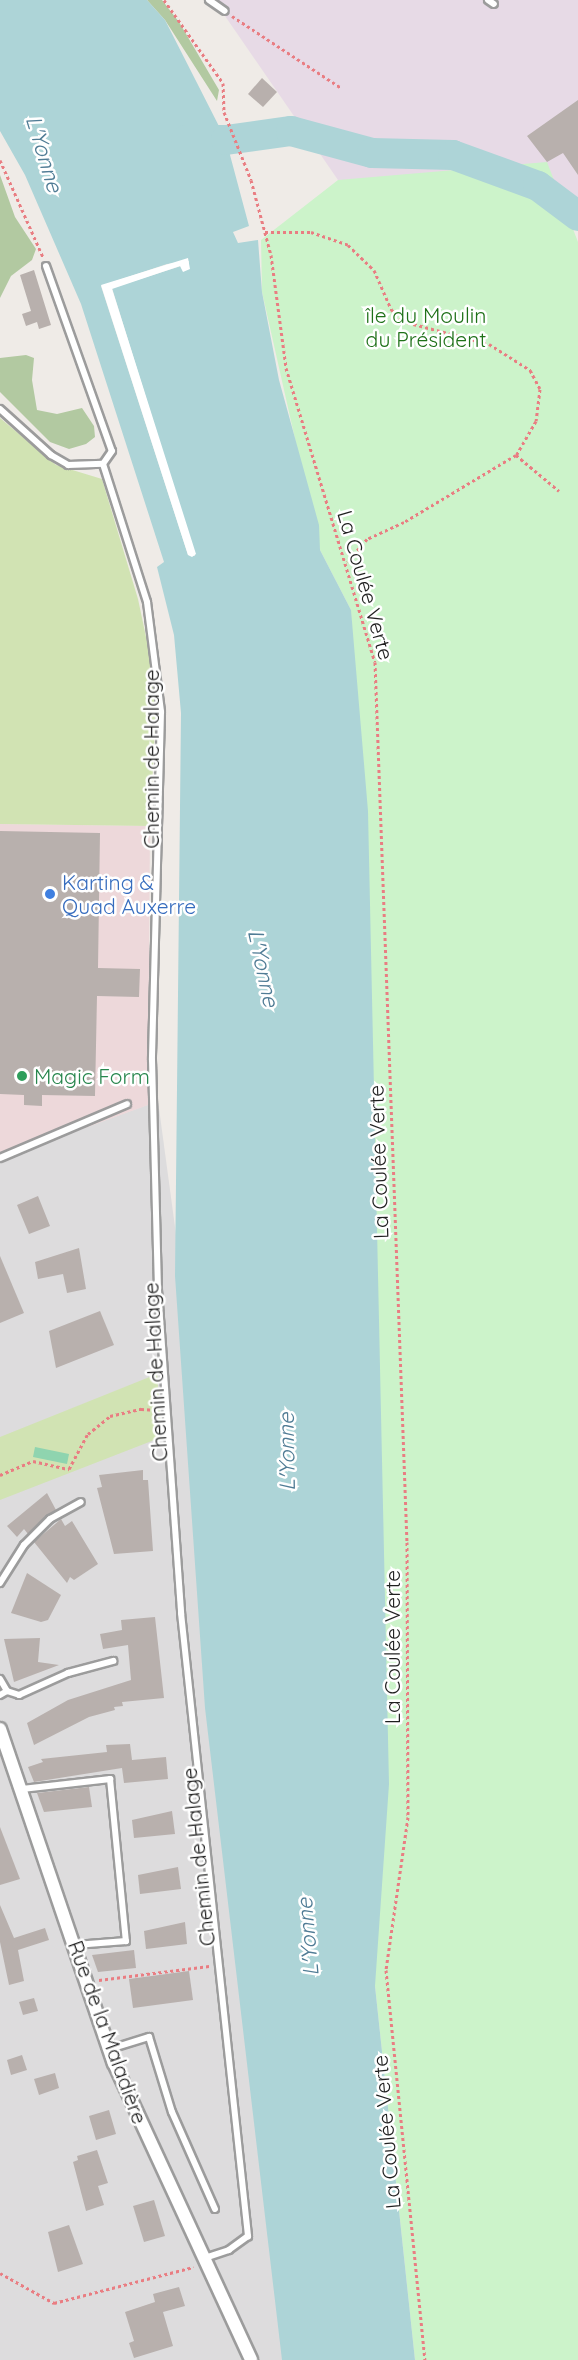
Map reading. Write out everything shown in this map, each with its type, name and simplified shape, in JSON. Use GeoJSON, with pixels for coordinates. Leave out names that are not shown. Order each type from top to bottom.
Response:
{"type":"FeatureCollection","features":[{"type":"Feature","properties":{"kind":"street","name":"Rue de la Maladière"},"geometry":{"type":"LineString","coordinates":[[0,1729],[89,1982],[110,2049],[251,2360]]}},
{"type":"Feature","properties":{"kind":"lane"},"geometry":{"type":"LineString","coordinates":[[209,0],[225,11]]}},
{"type":"Feature","properties":{"kind":"lane"},"geometry":{"type":"LineString","coordinates":[[488,0],[494,4]]}},
{"type":"Feature","properties":{"kind":"lane"},"geometry":{"type":"LineString","coordinates":[[46,266],[112,451],[103,464]]}},
{"type":"Feature","properties":{"kind":"lane"},"geometry":{"type":"LineString","coordinates":[[0,409],[51,455],[68,465],[103,464]]}},
{"type":"Feature","properties":{"kind":"lane"},"geometry":{"type":"LineString","coordinates":[[103,464],[147,602],[162,712],[152,1060],[166,1410],[182,1624],[216,1965],[248,2236],[230,2250],[205,2261]]}},
{"type":"Feature","properties":{"kind":"lane"},"geometry":{"type":"LineString","coordinates":[[0,1158],[127,1104]]}},
{"type":"Feature","properties":{"kind":"lane"},"geometry":{"type":"LineString","coordinates":[[0,1583],[24,1545],[50,1519],[81,1502]]}},
{"type":"Feature","properties":{"kind":"lane"},"geometry":{"type":"LineString","coordinates":[[0,1678],[3,1693],[19,1695],[68,1673],[113,1661]]}},
{"type":"Feature","properties":{"kind":"lane"},"geometry":{"type":"LineString","coordinates":[[22,1789],[110,1779],[126,1941],[75,1945]]}},
{"type":"Feature","properties":{"kind":"lane"},"geometry":{"type":"LineString","coordinates":[[110,2049],[149,2037],[172,2112],[215,2209]]}},
{"type":"Feature","properties":{"kind":"path","name":"La Coulée Verte"},"geometry":{"type":"LineString","coordinates":[[164,0],[223,83],[224,112],[251,180],[265,232],[286,368],[347,562],[375,662],[407,1554],[408,1817],[386,1970],[425,2360]]}},
{"type":"Feature","properties":{"kind":"path"},"geometry":{"type":"LineString","coordinates":[[225,11],[341,88]]}},
{"type":"Feature","properties":{"kind":"path"},"geometry":{"type":"LineString","coordinates":[[0,160],[46,266]]}},
{"type":"Feature","properties":{"kind":"path"},"geometry":{"type":"LineString","coordinates":[[265,232],[311,232],[348,245],[374,270],[391,309],[402,321],[489,344],[530,370],[540,389],[536,421],[516,455],[404,522],[367,539],[347,562]]}},
{"type":"Feature","properties":{"kind":"path"},"geometry":{"type":"LineString","coordinates":[[516,455],[559,491]]}},
{"type":"Feature","properties":{"kind":"path"},"geometry":{"type":"LineString","coordinates":[[0,1475],[33,1461],[69,1469],[88,1434],[110,1416],[141,1409],[166,1410]]}},
{"type":"Feature","properties":{"kind":"path"},"geometry":{"type":"LineString","coordinates":[[89,1982],[216,1965]]}},
{"type":"Feature","properties":{"kind":"path"},"geometry":{"type":"LineString","coordinates":[[0,2273],[54,2303],[205,2261]]}},
{"type":"Feature","properties":{"kind":"shaded area"},"geometry":{"type":"Polygon","coordinates":[[[214,0],[578,0],[578,229],[338,180],[214,0]]]}},
{"type":"Feature","properties":{"kind":"shaded area"},"geometry":{"type":"Polygon","coordinates":[[[0,824],[150,826],[148,1105],[0,1159],[0,824]]]}},
{"type":"Feature","properties":{"kind":"shaded area"},"geometry":{"type":"Polygon","coordinates":[[[158,1101],[328,2360],[0,2360],[0,1159],[158,1101]]]}},
{"type":"Feature","properties":{"kind":"green space"},"geometry":{"type":"Polygon","coordinates":[[[147,0],[162,0],[179,22],[219,90],[217,101],[165,20],[147,0]]]}},
{"type":"Feature","properties":{"kind":"green space","name":"île du Moulin du Président"},"geometry":{"type":"Polygon","coordinates":[[[547,162],[578,242],[578,2360],[415,2360],[375,1986],[351,610],[320,550],[262,292],[261,240],[338,180],[547,162]]]}},
{"type":"Feature","properties":{"kind":"green space"},"geometry":{"type":"Polygon","coordinates":[[[0,175],[15,217],[36,249],[32,260],[11,276],[0,298],[0,175]]]}},
{"type":"Feature","properties":{"kind":"green space"},"geometry":{"type":"Polygon","coordinates":[[[26,355],[34,358],[32,380],[37,410],[57,414],[82,408],[94,426],[95,437],[86,444],[69,449],[50,442],[0,392],[0,358],[26,355]]]}},
{"type":"Feature","properties":{"kind":"green space"},"geometry":{"type":"Polygon","coordinates":[[[0,418],[56,465],[102,479],[138,599],[157,689],[150,826],[0,824],[0,418]]]}},
{"type":"Feature","properties":{"kind":"green space"},"geometry":{"type":"Polygon","coordinates":[[[157,1374],[162,1437],[0,1500],[0,1437],[157,1374]]]}},
{"type":"Feature","properties":{"kind":"green space"},"geometry":{"type":"Polygon","coordinates":[[[35,1447],[69,1454],[67,1464],[33,1457],[35,1447]]]}},
{"type":"Feature","properties":{"kind":"water","name":"L'Yonne"},"geometry":{"type":"Polygon","coordinates":[[[0,0],[147,0],[165,20],[226,140],[249,226],[233,232],[238,243],[258,240],[262,292],[279,380],[319,525],[320,550],[351,610],[368,811],[389,1784],[375,1986],[415,2360],[282,2360],[205,1708],[175,1276],[181,713],[174,635],[157,567],[164,562],[81,304],[25,175],[0,131],[0,0]],[[189,261],[167,264],[101,286],[188,555],[195,556],[112,288],[181,266],[189,269],[189,261]]]}},
{"type":"Feature","properties":{"kind":"pier"},"geometry":{"type":"Polygon","coordinates":[[[188,258],[190,269],[183,272],[180,266],[112,289],[196,554],[192,557],[188,555],[101,285],[188,258]]]}},
{"type":"Feature","properties":{"kind":"building"},"geometry":{"type":"Polygon","coordinates":[[[262,78],[277,92],[263,107],[248,94],[262,78]]]}},
{"type":"Feature","properties":{"kind":"building"},"geometry":{"type":"Polygon","coordinates":[[[578,100],[578,175],[563,153],[547,162],[527,136],[578,100]]]}},
{"type":"Feature","properties":{"kind":"building"},"geometry":{"type":"Polygon","coordinates":[[[34,270],[51,325],[39,329],[37,322],[26,326],[22,314],[31,311],[20,275],[34,270]]]}},
{"type":"Feature","properties":{"kind":"building"},"geometry":{"type":"Polygon","coordinates":[[[0,831],[100,833],[98,968],[140,969],[139,997],[97,996],[95,1096],[42,1095],[42,1106],[24,1105],[24,1095],[0,1094],[0,831]]]}},
{"type":"Feature","properties":{"kind":"building"},"geometry":{"type":"Polygon","coordinates":[[[38,1196],[50,1226],[29,1234],[17,1205],[38,1196]]]}},
{"type":"Feature","properties":{"kind":"building"},"geometry":{"type":"Polygon","coordinates":[[[79,1248],[86,1289],[67,1293],[63,1274],[38,1279],[35,1262],[79,1248]]]}},
{"type":"Feature","properties":{"kind":"building"},"geometry":{"type":"Polygon","coordinates":[[[0,1256],[24,1313],[0,1323],[0,1256]]]}},
{"type":"Feature","properties":{"kind":"building"},"geometry":{"type":"Polygon","coordinates":[[[100,1311],[114,1345],[56,1368],[49,1331],[100,1311]]]}},
{"type":"Feature","properties":{"kind":"building"},"geometry":{"type":"Polygon","coordinates":[[[143,1470],[143,1480],[148,1480],[153,1551],[114,1554],[97,1488],[102,1487],[99,1475],[143,1470]]]}},
{"type":"Feature","properties":{"kind":"building"},"geometry":{"type":"Polygon","coordinates":[[[47,1493],[56,1510],[28,1534],[24,1529],[17,1537],[7,1526],[47,1493]]]}},
{"type":"Feature","properties":{"kind":"building"},"geometry":{"type":"Polygon","coordinates":[[[61,1519],[65,1526],[72,1521],[98,1564],[74,1580],[70,1577],[67,1583],[34,1542],[61,1519]]]}},
{"type":"Feature","properties":{"kind":"building"},"geometry":{"type":"Polygon","coordinates":[[[27,1573],[61,1595],[48,1620],[41,1622],[11,1613],[27,1573]]]}},
{"type":"Feature","properties":{"kind":"building"},"geometry":{"type":"Polygon","coordinates":[[[155,1617],[164,1698],[122,1702],[123,1706],[114,1707],[115,1710],[89,1717],[34,1745],[27,1723],[68,1700],[131,1680],[128,1645],[103,1649],[100,1634],[122,1630],[121,1620],[155,1617]]]}},
{"type":"Feature","properties":{"kind":"building"},"geometry":{"type":"Polygon","coordinates":[[[40,1638],[38,1662],[59,1665],[14,1682],[4,1639],[40,1638]]]}},
{"type":"Feature","properties":{"kind":"building"},"geometry":{"type":"Polygon","coordinates":[[[130,1744],[132,1760],[166,1757],[168,1779],[124,1783],[122,1768],[34,1782],[28,1767],[43,1762],[41,1759],[107,1752],[106,1745],[130,1744]]]}},
{"type":"Feature","properties":{"kind":"building"},"geometry":{"type":"Polygon","coordinates":[[[89,1787],[92,1807],[44,1812],[37,1793],[89,1787]]]}},
{"type":"Feature","properties":{"kind":"building"},"geometry":{"type":"Polygon","coordinates":[[[172,1811],[175,1834],[134,1838],[132,1820],[172,1811]]]}},
{"type":"Feature","properties":{"kind":"building"},"geometry":{"type":"Polygon","coordinates":[[[0,1827],[20,1879],[0,1885],[0,1827]]]}},
{"type":"Feature","properties":{"kind":"building"},"geometry":{"type":"Polygon","coordinates":[[[178,1867],[181,1889],[140,1894],[138,1875],[178,1867]]]}},
{"type":"Feature","properties":{"kind":"building"},"geometry":{"type":"Polygon","coordinates":[[[0,1905],[14,1938],[45,1928],[49,1940],[18,1950],[24,1981],[9,1985],[0,1942],[0,1905]]]}},
{"type":"Feature","properties":{"kind":"building"},"geometry":{"type":"Polygon","coordinates":[[[185,1922],[187,1944],[146,1949],[144,1931],[185,1922]]]}},
{"type":"Feature","properties":{"kind":"building"},"geometry":{"type":"Polygon","coordinates":[[[134,1950],[136,1968],[98,1972],[92,1955],[134,1950]]]}},
{"type":"Feature","properties":{"kind":"building"},"geometry":{"type":"Polygon","coordinates":[[[189,1971],[193,2000],[133,2008],[129,1979],[189,1971]]]}},
{"type":"Feature","properties":{"kind":"building"},"geometry":{"type":"Polygon","coordinates":[[[34,1998],[38,2011],[23,2015],[19,2002],[34,1998]]]}},
{"type":"Feature","properties":{"kind":"building"},"geometry":{"type":"Polygon","coordinates":[[[22,2055],[27,2070],[11,2075],[7,2060],[22,2055]]]}},
{"type":"Feature","properties":{"kind":"building"},"geometry":{"type":"Polygon","coordinates":[[[55,2073],[59,2088],[39,2095],[34,2079],[55,2073]]]}},
{"type":"Feature","properties":{"kind":"building"},"geometry":{"type":"Polygon","coordinates":[[[109,2110],[116,2134],[96,2140],[89,2116],[109,2110]]]}},
{"type":"Feature","properties":{"kind":"building"},"geometry":{"type":"Polygon","coordinates":[[[97,2150],[108,2183],[98,2186],[104,2205],[86,2211],[73,2162],[78,2160],[77,2156],[97,2150]]]}},
{"type":"Feature","properties":{"kind":"building"},"geometry":{"type":"Polygon","coordinates":[[[154,2200],[165,2236],[144,2242],[133,2206],[154,2200]]]}},
{"type":"Feature","properties":{"kind":"building"},"geometry":{"type":"Polygon","coordinates":[[[69,2225],[83,2264],[58,2272],[48,2232],[69,2225]]]}},
{"type":"Feature","properties":{"kind":"building"},"geometry":{"type":"Polygon","coordinates":[[[179,2287],[185,2306],[163,2312],[173,2346],[134,2358],[129,2343],[134,2341],[125,2312],[155,2302],[153,2294],[179,2287]]]}},
{"type":"Feature","properties":{"kind":"waterway"},"geometry":{"type":"LineString","coordinates":[[186,140],[226,140],[291,131],[372,153],[453,155],[538,186],[578,216]]}},
{"type":"Feature","properties":{"kind":"place","name":"Karting & Quad Auxerre"},"geometry":{"type":"Point","coordinates":[50,894]}},
{"type":"Feature","properties":{"kind":"place","name":"Magic Form"},"geometry":{"type":"Point","coordinates":[22,1076]}}]}
